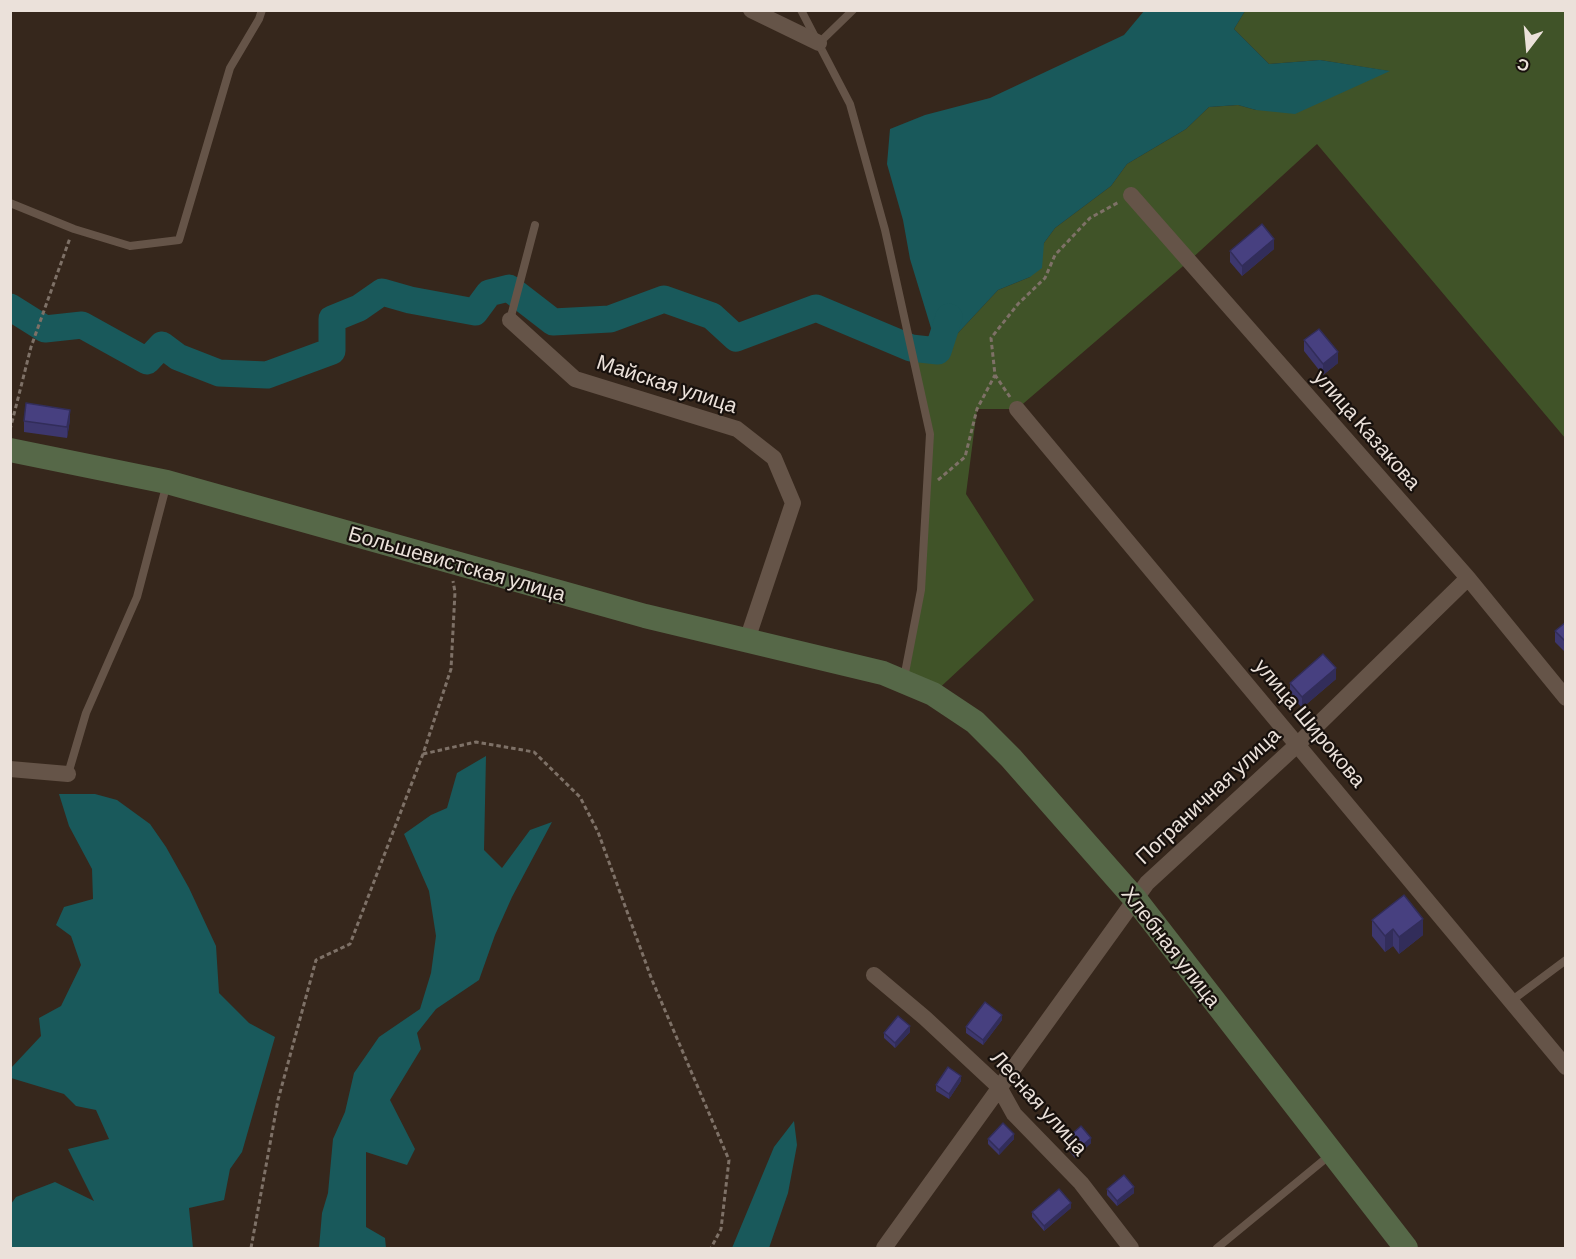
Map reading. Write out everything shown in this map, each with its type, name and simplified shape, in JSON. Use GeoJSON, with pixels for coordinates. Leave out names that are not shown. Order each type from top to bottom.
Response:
{"type":"FeatureCollection","features":[{"type":"Feature","properties":{"kind":"street"},"geometry":{"type":"LineString","coordinates":[[751,10],[819,44]]}},
{"type":"Feature","properties":{"kind":"street","name":"улица Казакова"},"geometry":{"type":"LineString","coordinates":[[1131,195],[1468,578],[1566,698]]}},
{"type":"Feature","properties":{"kind":"street","name":"Майская улица"},"geometry":{"type":"LineString","coordinates":[[510,320],[575,379],[737,429],[774,458],[793,503],[747,640]]}},
{"type":"Feature","properties":{"kind":"street","name":"улица Широкова"},"geometry":{"type":"LineString","coordinates":[[1017,409],[1566,1067]]}},
{"type":"Feature","properties":{"kind":"street","name":"Большевистская улица"},"geometry":{"type":"LineString","coordinates":[[10,450],[167,482],[645,616],[882,673],[903,681]]}},
{"type":"Feature","properties":{"kind":"street","name":"Пограничная улица"},"geometry":{"type":"LineString","coordinates":[[884,1248],[1147,883],[1298,744],[1468,578]]}},
{"type":"Feature","properties":{"kind":"street","name":"Хлебная улица"},"geometry":{"type":"LineString","coordinates":[[903,681],[933,694],[975,722],[1011,758],[1136,900],[1406,1248]]}},
{"type":"Feature","properties":{"kind":"street"},"geometry":{"type":"LineString","coordinates":[[10,769],[68,774]]}},
{"type":"Feature","properties":{"kind":"street","name":"Лесная улица"},"geometry":{"type":"LineString","coordinates":[[874,975],[925,1018],[999,1087],[1014,1114],[1080,1183],[1131,1248]]}},
{"type":"Feature","properties":{"kind":"lane"},"geometry":{"type":"LineString","coordinates":[[10,203],[74,229],[130,246],[179,240],[230,68],[262,10]]}},
{"type":"Feature","properties":{"kind":"lane"},"geometry":{"type":"LineString","coordinates":[[801,10],[850,104],[885,230],[930,434],[921,590],[903,681]]}},
{"type":"Feature","properties":{"kind":"lane"},"geometry":{"type":"LineString","coordinates":[[819,44],[853,10]]}},
{"type":"Feature","properties":{"kind":"lane"},"geometry":{"type":"LineString","coordinates":[[510,320],[535,225]]}},
{"type":"Feature","properties":{"kind":"lane"},"geometry":{"type":"LineString","coordinates":[[68,774],[86,713],[137,597],[167,482]]}},
{"type":"Feature","properties":{"kind":"lane"},"geometry":{"type":"LineString","coordinates":[[1510,1001],[1566,960]]}},
{"type":"Feature","properties":{"kind":"lane"},"geometry":{"type":"LineString","coordinates":[[1217,1248],[1333,1153]]}},
{"type":"Feature","properties":{"kind":"path"},"geometry":{"type":"LineString","coordinates":[[1017,409],[995,375],[991,338],[1018,304],[1045,278],[1055,255],[1090,218],[1131,195]]}},
{"type":"Feature","properties":{"kind":"path"},"geometry":{"type":"LineString","coordinates":[[10,430],[31,347],[74,229]]}},
{"type":"Feature","properties":{"kind":"path"},"geometry":{"type":"LineString","coordinates":[[927,489],[965,458],[977,409],[995,375]]}},
{"type":"Feature","properties":{"kind":"path"},"geometry":{"type":"LineString","coordinates":[[251,1248],[278,1100],[316,960],[350,944],[423,754],[451,669],[455,592],[450,561]]}},
{"type":"Feature","properties":{"kind":"path"},"geometry":{"type":"LineString","coordinates":[[423,754],[476,742],[534,752],[580,797],[598,832],[652,980],[729,1160],[721,1229],[711,1248]]}},
{"type":"Feature","properties":{"kind":"green space"},"geometry":{"type":"Polygon","coordinates":[[[1245,11],[1565,11],[1565,438],[1317,144],[1189,261],[1017,409],[977,409],[966,494],[1034,600],[933,694],[903,681],[921,590],[930,434],[911,348],[938,351],[998,290],[1030,277],[1044,243],[1055,228],[1111,186],[1127,164],[1186,129],[1209,107],[1238,105],[1256,110],[1388,71],[1320,60],[1269,64],[1234,29],[1245,11]]]}},
{"type":"Feature","properties":{"kind":"water"},"geometry":{"type":"Polygon","coordinates":[[[1144,11],[1245,11],[1234,29],[1269,64],[1320,60],[1390,71],[1295,114],[1256,110],[1238,105],[1209,107],[1186,129],[1127,164],[1111,186],[1055,228],[1044,243],[1042,268],[1030,277],[998,290],[938,351],[910,259],[903,220],[887,164],[890,129],[925,115],[990,98],[1124,35],[1144,11]]]}},
{"type":"Feature","properties":{"kind":"water"},"geometry":{"type":"Polygon","coordinates":[[[486,756],[484,850],[502,868],[530,830],[552,822],[512,897],[479,980],[436,1009],[417,1033],[421,1049],[390,1100],[415,1149],[407,1165],[366,1152],[366,1227],[385,1238],[386,1248],[319,1248],[322,1213],[328,1193],[333,1139],[345,1112],[354,1073],[379,1037],[420,1009],[431,973],[436,936],[429,891],[404,834],[431,815],[447,808],[457,773],[486,756]]]}},
{"type":"Feature","properties":{"kind":"water"},"geometry":{"type":"Polygon","coordinates":[[[59,794],[95,794],[117,800],[150,824],[189,888],[216,946],[219,993],[249,1023],[275,1037],[242,1152],[230,1169],[224,1200],[189,1208],[193,1248],[11,1248],[11,1204],[16,1197],[55,1182],[94,1201],[68,1149],[109,1139],[96,1110],[76,1106],[64,1094],[11,1078],[11,1068],[41,1036],[39,1018],[61,1006],[81,965],[71,936],[56,925],[64,907],[93,899],[92,869],[69,826],[59,794]]]}},
{"type":"Feature","properties":{"kind":"water"},"geometry":{"type":"Polygon","coordinates":[[[794,1121],[797,1145],[788,1193],[769,1248],[732,1248],[774,1147],[794,1121]]]}},
{"type":"Feature","properties":{"kind":"building"},"geometry":{"type":"Polygon","coordinates":[[[1262,224],[1274,239],[1242,266],[1230,251],[1262,224]]]}},
{"type":"Feature","properties":{"kind":"building"},"geometry":{"type":"Polygon","coordinates":[[[1319,329],[1338,352],[1323,364],[1304,340],[1319,329]]]}},
{"type":"Feature","properties":{"kind":"building"},"geometry":{"type":"Polygon","coordinates":[[[26,403],[70,410],[67,427],[24,421],[26,403]]]}},
{"type":"Feature","properties":{"kind":"building"},"geometry":{"type":"Polygon","coordinates":[[[1566,622],[1566,642],[1555,631],[1566,622]]]}},
{"type":"Feature","properties":{"kind":"building"},"geometry":{"type":"Polygon","coordinates":[[[1323,654],[1336,668],[1302,697],[1290,683],[1323,654]]]}},
{"type":"Feature","properties":{"kind":"building"},"geometry":{"type":"Polygon","coordinates":[[[1404,895],[1423,919],[1399,937],[1393,929],[1385,936],[1372,920],[1404,895]]]}},
{"type":"Feature","properties":{"kind":"building"},"geometry":{"type":"Polygon","coordinates":[[[985,1002],[1002,1015],[983,1040],[966,1027],[985,1002]]]}},
{"type":"Feature","properties":{"kind":"building"},"geometry":{"type":"Polygon","coordinates":[[[898,1016],[910,1026],[895,1043],[884,1033],[898,1016]]]}},
{"type":"Feature","properties":{"kind":"building"},"geometry":{"type":"Polygon","coordinates":[[[948,1067],[961,1076],[949,1094],[936,1085],[948,1067]]]}},
{"type":"Feature","properties":{"kind":"building"},"geometry":{"type":"Polygon","coordinates":[[[1003,1123],[1014,1134],[999,1150],[988,1139],[1003,1123]]]}},
{"type":"Feature","properties":{"kind":"building"},"geometry":{"type":"Polygon","coordinates":[[[1081,1126],[1091,1138],[1075,1152],[1065,1140],[1081,1126]]]}},
{"type":"Feature","properties":{"kind":"building"},"geometry":{"type":"Polygon","coordinates":[[[1124,1175],[1134,1187],[1117,1201],[1107,1189],[1124,1175]]]}},
{"type":"Feature","properties":{"kind":"building"},"geometry":{"type":"Polygon","coordinates":[[[1059,1189],[1071,1203],[1044,1226],[1032,1212],[1059,1189]]]}},
{"type":"Feature","properties":{"kind":"waterway"},"geometry":{"type":"LineString","coordinates":[[10,307],[45,329],[82,325],[147,361],[162,345],[178,357],[219,373],[267,375],[332,351],[332,319],[359,308],[382,292],[410,300],[475,312],[489,293],[509,288],[553,322],[610,319],[664,299],[712,316],[736,338],[816,308],[911,348],[938,351],[949,317]]}}]}
